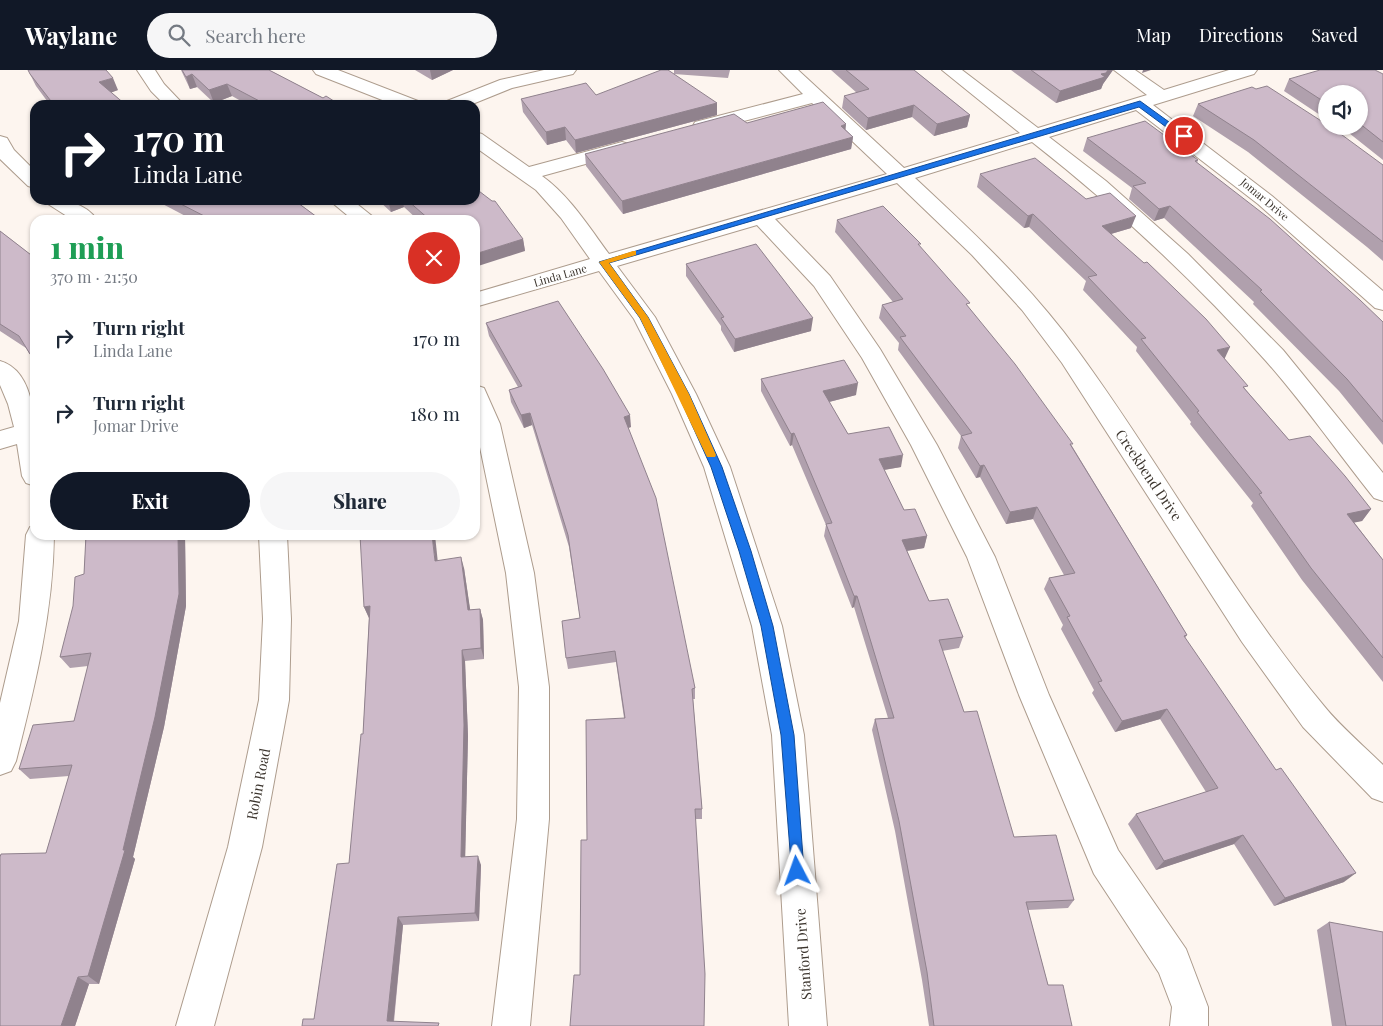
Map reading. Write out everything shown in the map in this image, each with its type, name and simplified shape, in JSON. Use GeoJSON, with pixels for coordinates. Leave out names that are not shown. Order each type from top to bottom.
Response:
{"type":"FeatureCollection","features":[{"type":"Feature","properties":{"kind":"street"},"geometry":{"type":"LineString","coordinates":[[146,70],[157,87],[170,100]]}},
{"type":"Feature","properties":{"kind":"street"},"geometry":{"type":"LineString","coordinates":[[322,70],[398,100]]}},
{"type":"Feature","properties":{"kind":"street"},"geometry":{"type":"LineString","coordinates":[[466,100],[506,84],[567,70]]}},
{"type":"Feature","properties":{"kind":"street","name":"Creekbend Drive"},"geometry":{"type":"LineString","coordinates":[[788,70],[980,250],[1030,304],[1070,357],[1252,633],[1314,717],[1383,786]]}},
{"type":"Feature","properties":{"kind":"street"},"geometry":{"type":"LineString","coordinates":[[951,70],[1100,185],[1194,273],[1275,356],[1383,491]]}},
{"type":"Feature","properties":{"kind":"street"},"geometry":{"type":"LineString","coordinates":[[1123,70],[1163,97]]}},
{"type":"Feature","properties":{"kind":"street","name":"Linda Lane"},"geometry":{"type":"LineString","coordinates":[[480,299],[900,176],[1034,134],[1248,75]]}},
{"type":"Feature","properties":{"kind":"street"},"geometry":{"type":"LineString","coordinates":[[684,131],[817,96]]}},
{"type":"Feature","properties":{"kind":"street","name":"Jomar Drive"},"geometry":{"type":"LineString","coordinates":[[1140,104],[1243,180],[1312,238],[1383,304]]}},
{"type":"Feature","properties":{"kind":"street"},"geometry":{"type":"LineString","coordinates":[[0,142],[5,153],[30,177]]}},
{"type":"Feature","properties":{"kind":"street","name":"Stanford Drive"},"geometry":{"type":"LineString","coordinates":[[480,142],[543,186],[568,214],[644,317],[684,394],[717,467],[767,626],[788,735],[808,1026]]}},
{"type":"Feature","properties":{"kind":"street"},"geometry":{"type":"LineString","coordinates":[[526,174],[637,144]]}},
{"type":"Feature","properties":{"kind":"street"},"geometry":{"type":"LineString","coordinates":[[63,205],[79,215]]}},
{"type":"Feature","properties":{"kind":"street"},"geometry":{"type":"LineString","coordinates":[[346,205],[360,215]]}},
{"type":"Feature","properties":{"kind":"street"},"geometry":{"type":"LineString","coordinates":[[760,216],[822,281],[872,355],[924,445],[981,557],[1034,695],[1106,862],[1173,962],[1190,1007],[1189,1026]]}},
{"type":"Feature","properties":{"kind":"street"},"geometry":{"type":"LineString","coordinates":[[0,368],[7,374],[30,428]]}},
{"type":"Feature","properties":{"kind":"street"},"geometry":{"type":"LineString","coordinates":[[480,406],[488,424],[520,573],[534,688],[534,819],[511,1026]]}},
{"type":"Feature","properties":{"kind":"street"},"geometry":{"type":"LineString","coordinates":[[0,440],[30,431]]}},
{"type":"Feature","properties":{"kind":"street"},"geometry":{"type":"LineString","coordinates":[[0,760],[30,646],[40,563],[40,540]]}},
{"type":"Feature","properties":{"kind":"street","name":"Robin Road"},"geometry":{"type":"LineString","coordinates":[[195,1026],[245,847],[274,700],[277,619],[274,540]]}},
{"type":"Feature","properties":{"kind":"building"},"geometry":{"type":"Polygon","coordinates":[[[28,70],[106,70],[113,78],[99,82],[120,100],[50,100],[28,70]]]}},
{"type":"Feature","properties":{"kind":"building"},"geometry":{"type":"Polygon","coordinates":[[[182,70],[269,70],[323,98],[326,96],[332,100],[257,100],[227,84],[209,90],[192,74],[186,77],[182,70]]]}},
{"type":"Feature","properties":{"kind":"building"},"geometry":{"type":"Polygon","coordinates":[[[661,70],[668,70],[717,103],[575,140],[565,127],[546,132],[521,99],[586,83],[596,95],[661,70]]]}},
{"type":"Feature","properties":{"kind":"building"},"geometry":{"type":"Polygon","coordinates":[[[846,70],[914,70],[970,115],[937,124],[914,105],[868,118],[844,96],[869,89],[846,70]]]}},
{"type":"Feature","properties":{"kind":"building"},"geometry":{"type":"Polygon","coordinates":[[[1031,70],[1108,70],[1106,73],[1101,74],[1105,77],[1060,91],[1031,70]]]}},
{"type":"Feature","properties":{"kind":"building"},"geometry":{"type":"Polygon","coordinates":[[[1320,70],[1375,70],[1383,74],[1383,142],[1368,130],[1368,85],[1318,85],[1318,98],[1289,79],[1320,70]]]}},
{"type":"Feature","properties":{"kind":"building"},"geometry":{"type":"Polygon","coordinates":[[[1267,86],[1318,119],[1318,135],[1342,135],[1383,165],[1383,242],[1254,140],[1198,104],[1252,87],[1256,89],[1267,86]]]}},
{"type":"Feature","properties":{"kind":"building"},"geometry":{"type":"Polygon","coordinates":[[[823,102],[846,124],[841,126],[853,137],[622,201],[585,154],[734,114],[747,123],[823,102]]]}},
{"type":"Feature","properties":{"kind":"building"},"geometry":{"type":"Polygon","coordinates":[[[1145,121],[1198,160],[1195,161],[1270,219],[1383,322],[1383,422],[1347,379],[1260,291],[1262,290],[1170,206],[1159,209],[1133,186],[1146,183],[1087,138],[1145,121]]]}},
{"type":"Feature","properties":{"kind":"building"},"geometry":{"type":"Polygon","coordinates":[[[1035,158],[1086,199],[1110,193],[1136,216],[1102,226],[1144,263],[1147,262],[1206,319],[1230,347],[1217,350],[1248,386],[1243,387],[1289,440],[1310,436],[1371,509],[1347,514],[1383,560],[1383,658],[1311,568],[1259,494],[1262,493],[1141,339],[1146,338],[1088,277],[1097,275],[1033,214],[1028,216],[980,174],[1035,158]]]}},
{"type":"Feature","properties":{"kind":"building"},"geometry":{"type":"Polygon","coordinates":[[[480,192],[492,201],[495,201],[523,239],[480,252],[480,215],[424,215],[413,205],[480,205],[480,192]]]}},
{"type":"Feature","properties":{"kind":"building"},"geometry":{"type":"Polygon","coordinates":[[[183,205],[301,205],[314,215],[202,215],[183,205]]]}},
{"type":"Feature","properties":{"kind":"building"},"geometry":{"type":"Polygon","coordinates":[[[883,206],[921,244],[918,244],[970,303],[966,304],[1015,364],[1073,444],[1070,444],[1187,635],[1184,636],[1276,770],[1281,768],[1356,873],[1285,898],[1243,835],[1164,861],[1136,814],[1218,788],[1167,709],[1122,721],[1098,682],[1102,681],[1067,617],[1070,616],[1049,578],[1075,573],[1037,507],[1010,512],[984,465],[980,466],[961,436],[972,433],[900,337],[906,336],[882,305],[903,299],[837,220],[883,206]]]}},
{"type":"Feature","properties":{"kind":"building"},"geometry":{"type":"Polygon","coordinates":[[[0,231],[30,254],[30,354],[19,336],[0,324],[0,231]]]}},
{"type":"Feature","properties":{"kind":"building"},"geometry":{"type":"Polygon","coordinates":[[[756,244],[813,318],[735,339],[721,318],[724,317],[686,264],[756,244]]]}},
{"type":"Feature","properties":{"kind":"building"},"geometry":{"type":"Polygon","coordinates":[[[558,301],[603,369],[630,415],[624,417],[656,498],[695,688],[692,689],[702,809],[695,809],[705,974],[704,1026],[570,1026],[574,975],[580,975],[581,840],[587,840],[586,720],[625,718],[615,651],[566,658],[562,621],[580,618],[568,535],[530,413],[521,415],[509,390],[522,386],[486,323],[558,301]]]}},
{"type":"Feature","properties":{"kind":"building"},"geometry":{"type":"Polygon","coordinates":[[[844,360],[858,383],[823,391],[848,434],[889,427],[903,455],[879,459],[904,510],[915,509],[927,536],[902,540],[929,601],[948,599],[963,637],[939,640],[964,712],[977,711],[1014,837],[1056,835],[1074,900],[1026,902],[1048,985],[1063,985],[1072,1026],[934,1026],[927,972],[899,821],[875,719],[894,718],[857,596],[854,596],[826,524],[832,523],[794,433],[791,434],[761,379],[844,360]]]}},
{"type":"Feature","properties":{"kind":"building"},"geometry":{"type":"Polygon","coordinates":[[[86,540],[178,540],[179,594],[155,717],[123,850],[125,850],[88,976],[78,977],[61,1026],[0,1026],[0,857],[1,854],[46,853],[72,765],[19,769],[33,725],[74,721],[91,653],[60,657],[73,606],[75,577],[84,574],[86,540]]]}},
{"type":"Feature","properties":{"kind":"building"},"geometry":{"type":"Polygon","coordinates":[[[360,540],[433,540],[435,561],[461,557],[468,610],[480,609],[481,648],[462,650],[464,725],[461,857],[478,856],[475,913],[398,917],[387,1021],[439,1023],[438,1026],[302,1026],[303,1019],[314,1019],[337,864],[349,863],[361,734],[363,734],[370,606],[364,607],[360,540]]]}},
{"type":"Feature","properties":{"kind":"building"},"geometry":{"type":"Polygon","coordinates":[[[1329,922],[1383,932],[1383,1026],[1346,1026],[1329,922]]]}},
{"type":"Feature","properties":{"kind":"slow traffic"},"geometry":{"type":"LineString","coordinates":[[633,253],[603,262],[644,317],[684,394],[711,455]]}},
{"type":"Feature","properties":{"kind":"route"},"geometry":{"type":"LineString","coordinates":[[797,871],[788,735],[767,626],[745,551],[717,467],[684,394],[644,317],[603,262],[1140,104],[1184,136]]}}]}
